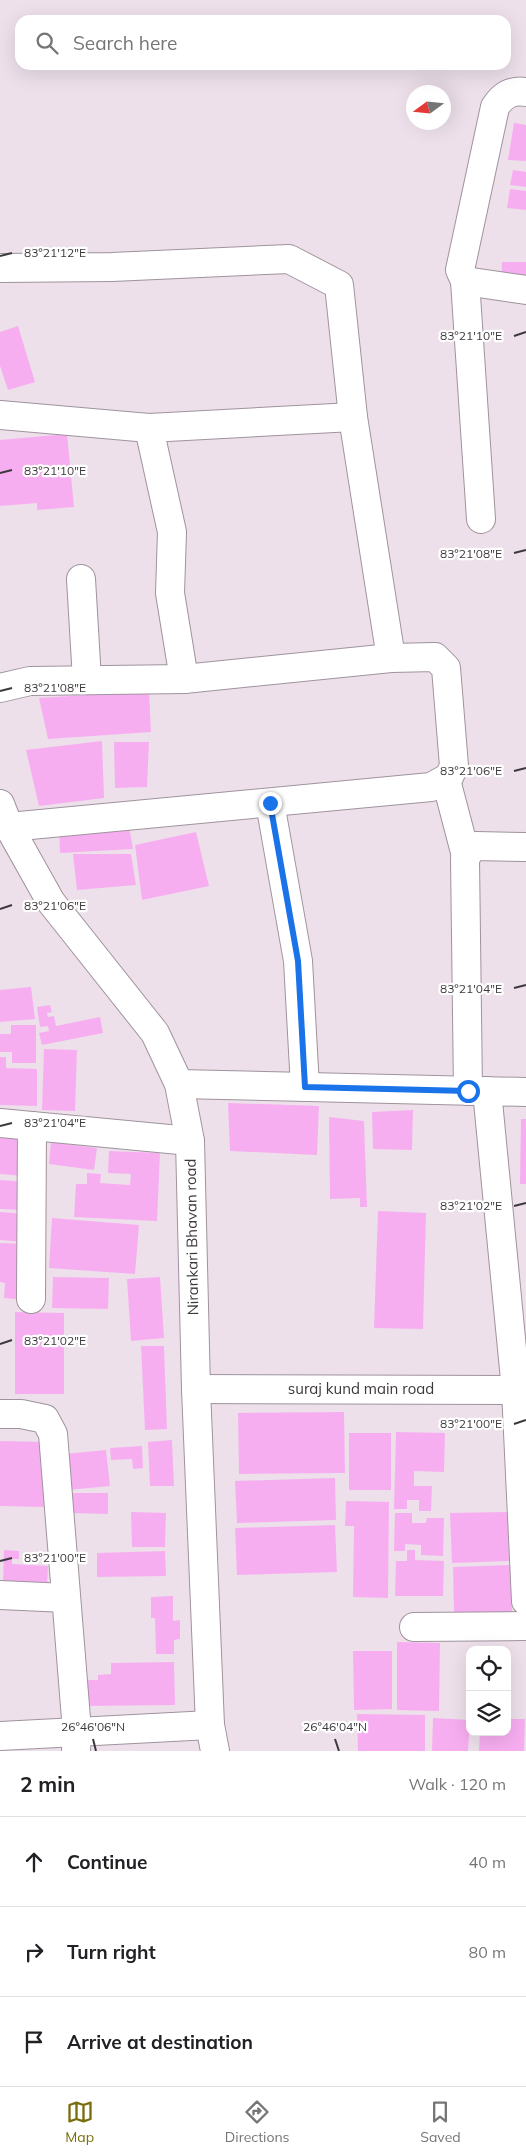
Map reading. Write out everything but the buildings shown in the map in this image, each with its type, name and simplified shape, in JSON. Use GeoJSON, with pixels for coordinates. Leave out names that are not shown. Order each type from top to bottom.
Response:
{"type":"FeatureCollection","features":[{"type":"Feature","properties":{"kind":"street"},"geometry":{"type":"LineString","coordinates":[[481,519],[465,281],[460,270],[495,107],[502,97],[515,90],[526,92]]}},
{"type":"Feature","properties":{"kind":"street"},"geometry":{"type":"LineString","coordinates":[[0,268],[112,267],[289,259],[339,285],[353,417],[390,658]]}},
{"type":"Feature","properties":{"kind":"street"},"geometry":{"type":"LineString","coordinates":[[465,281],[526,290]]}},
{"type":"Feature","properties":{"kind":"street"},"geometry":{"type":"LineString","coordinates":[[0,415],[149,428],[353,417]]}},
{"type":"Feature","properties":{"kind":"street"},"geometry":{"type":"LineString","coordinates":[[149,428],[172,532],[170,593],[184,679]]}},
{"type":"Feature","properties":{"kind":"street"},"geometry":{"type":"LineString","coordinates":[[81,579],[87,680]]}},
{"type":"Feature","properties":{"kind":"street"},"geometry":{"type":"LineString","coordinates":[[0,688],[30,681],[184,679],[390,658],[435,657],[446,668],[454,766],[446,780],[431,787],[270,803],[4,816]]}},
{"type":"Feature","properties":{"kind":"street"},"geometry":{"type":"LineString","coordinates":[[446,780],[466,856],[478,1091],[521,1390],[526,1601]]}},
{"type":"Feature","properties":{"kind":"street"},"geometry":{"type":"LineString","coordinates":[[270,803],[298,961],[305,1087]]}},
{"type":"Feature","properties":{"kind":"street","name":"Nirankari Bhavan road"},"geometry":{"type":"LineString","coordinates":[[4,816],[50,902],[155,1033],[179,1084],[190,1142],[196,1389],[212,1738]]}},
{"type":"Feature","properties":{"kind":"street"},"geometry":{"type":"LineString","coordinates":[[466,856],[476,846],[526,847]]}},
{"type":"Feature","properties":{"kind":"street"},"geometry":{"type":"LineString","coordinates":[[179,1084],[526,1092]]}},
{"type":"Feature","properties":{"kind":"street"},"geometry":{"type":"LineString","coordinates":[[0,1123],[190,1142]]}},
{"type":"Feature","properties":{"kind":"street"},"geometry":{"type":"LineString","coordinates":[[31,1299],[32,1126]]}},
{"type":"Feature","properties":{"kind":"street","name":"suraj kund main road"},"geometry":{"type":"LineString","coordinates":[[196,1389],[521,1390]]}},
{"type":"Feature","properties":{"kind":"street"},"geometry":{"type":"LineString","coordinates":[[0,1414],[22,1414],[45,1419],[53,1434],[76,1741]]}},
{"type":"Feature","properties":{"kind":"street"},"geometry":{"type":"LineString","coordinates":[[0,1595],[66,1598]]}},
{"type":"Feature","properties":{"kind":"street"},"geometry":{"type":"LineString","coordinates":[[414,1627],[526,1626]]}},
{"type":"Feature","properties":{"kind":"street"},"geometry":{"type":"LineString","coordinates":[[0,1736],[76,1741],[212,1738]]}},
{"type":"Feature","properties":{"kind":"route"},"geometry":{"type":"LineString","coordinates":[[270,803],[298,961],[305,1087],[468,1091]]}}]}
